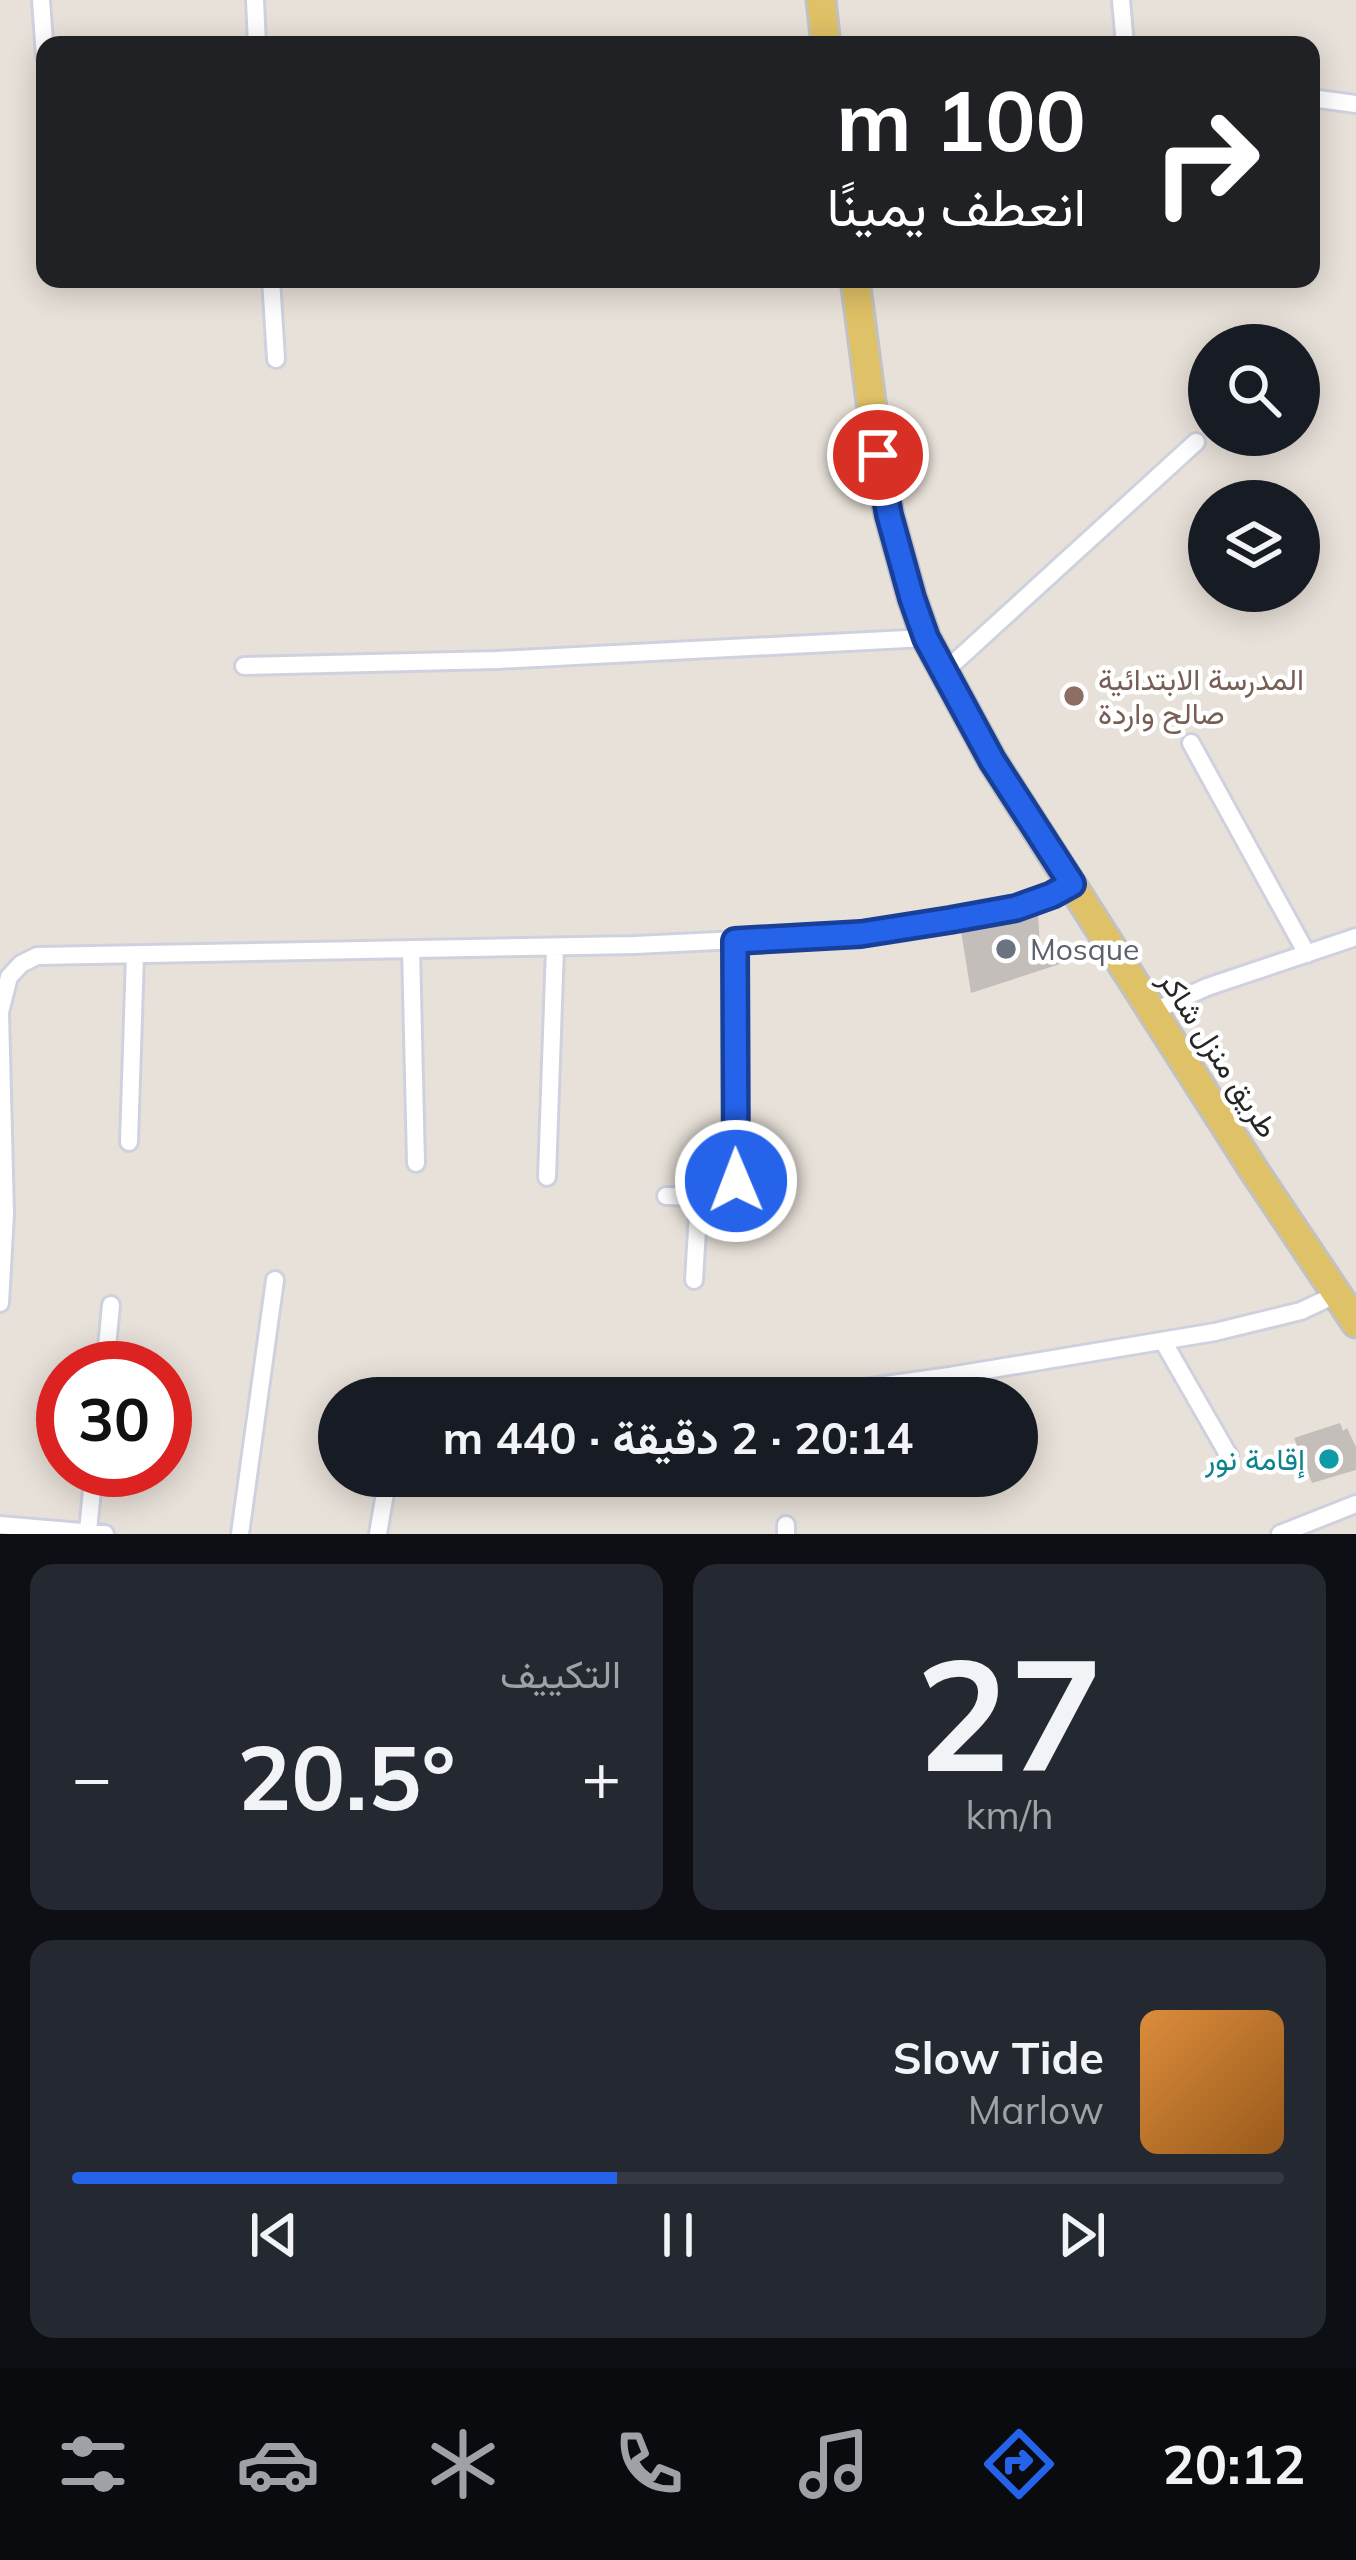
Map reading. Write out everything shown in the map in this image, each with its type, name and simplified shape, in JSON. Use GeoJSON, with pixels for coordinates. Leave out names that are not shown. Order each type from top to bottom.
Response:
{"type":"FeatureCollection","features":[{"type":"Feature","properties":{"kind":"main road"},"geometry":{"type":"LineString","coordinates":[[821,0],[825,36]]}},
{"type":"Feature","properties":{"kind":"main road","name":"طريق منزل شاكر"},"geometry":{"type":"LineString","coordinates":[[856,288],[889,515],[926,638],[992,760],[1356,1323]]}},
{"type":"Feature","properties":{"kind":"street"},"geometry":{"type":"LineString","coordinates":[[40,0],[43,36]]}},
{"type":"Feature","properties":{"kind":"street"},"geometry":{"type":"LineString","coordinates":[[255,0],[257,36]]}},
{"type":"Feature","properties":{"kind":"street"},"geometry":{"type":"LineString","coordinates":[[1121,0],[1124,36]]}},
{"type":"Feature","properties":{"kind":"street"},"geometry":{"type":"LineString","coordinates":[[1320,99],[1356,104]]}},
{"type":"Feature","properties":{"kind":"street"},"geometry":{"type":"LineString","coordinates":[[272,288],[276,359]]}},
{"type":"Feature","properties":{"kind":"street"},"geometry":{"type":"LineString","coordinates":[[944,671],[1188,449]]}},
{"type":"Feature","properties":{"kind":"street"},"geometry":{"type":"LineString","coordinates":[[244,666],[497,660],[926,638]]}},
{"type":"Feature","properties":{"kind":"street"},"geometry":{"type":"LineString","coordinates":[[1191,742],[1307,954]]}},
{"type":"Feature","properties":{"kind":"street"},"geometry":{"type":"LineString","coordinates":[[0,1303],[4,1214],[0,1012],[10,977],[37,956],[555,947],[861,934],[1016,908],[1072,884]]}},
{"type":"Feature","properties":{"kind":"street"},"geometry":{"type":"LineString","coordinates":[[1152,1012],[1207,987],[1356,938]]}},
{"type":"Feature","properties":{"kind":"street"},"geometry":{"type":"LineString","coordinates":[[666,1196],[732,1194],[736,1181],[735,941]]}},
{"type":"Feature","properties":{"kind":"street"},"geometry":{"type":"LineString","coordinates":[[547,1177],[555,947]]}},
{"type":"Feature","properties":{"kind":"street"},"geometry":{"type":"LineString","coordinates":[[411,949],[416,1163]]}},
{"type":"Feature","properties":{"kind":"street"},"geometry":{"type":"LineString","coordinates":[[129,1142],[135,955]]}},
{"type":"Feature","properties":{"kind":"street"},"geometry":{"type":"LineString","coordinates":[[694,1280],[699,1197]]}},
{"type":"Feature","properties":{"kind":"street"},"geometry":{"type":"LineString","coordinates":[[240,1534],[275,1280]]}},
{"type":"Feature","properties":{"kind":"street"},"geometry":{"type":"LineString","coordinates":[[943,1377],[1262,1322],[1336,1294]]}},
{"type":"Feature","properties":{"kind":"street"},"geometry":{"type":"LineString","coordinates":[[108,1341],[111,1305]]}},
{"type":"Feature","properties":{"kind":"street"},"geometry":{"type":"LineString","coordinates":[[1163,1341],[1229,1456]]}},
{"type":"Feature","properties":{"kind":"street"},"geometry":{"type":"LineString","coordinates":[[0,1525],[24,1531],[96,1533],[95,1497]]}},
{"type":"Feature","properties":{"kind":"street"},"geometry":{"type":"LineString","coordinates":[[378,1534],[384,1497]]}},
{"type":"Feature","properties":{"kind":"street"},"geometry":{"type":"LineString","coordinates":[[1280,1534],[1356,1504]]}},
{"type":"Feature","properties":{"kind":"building"},"geometry":{"type":"Polygon","coordinates":[[[1038,912],[1040,949],[1055,946],[1063,963],[971,993],[960,925],[1038,912]]]}},
{"type":"Feature","properties":{"kind":"building","name":"إقامة نور"},"geometry":{"type":"Polygon","coordinates":[[[1340,1423],[1356,1447],[1356,1470],[1312,1483],[1294,1438],[1340,1423]]]}},
{"type":"Feature","properties":{"kind":"place","name":"المدرسة الابتدائية صالح واردة"},"geometry":{"type":"Point","coordinates":[1074,696]}},
{"type":"Feature","properties":{"kind":"place","name":"Mosque"},"geometry":{"type":"Point","coordinates":[1006,949]}},
{"type":"Feature","properties":{"kind":"place","name":"إقامة نور"},"geometry":{"type":"Point","coordinates":[1329,1459]}},
{"type":"Feature","properties":{"kind":"route"},"geometry":{"type":"LineString","coordinates":[[736,1181],[735,941],[861,934],[950,920],[1016,908],[1072,884],[992,760],[926,638],[889,515],[878,455]]}}]}
